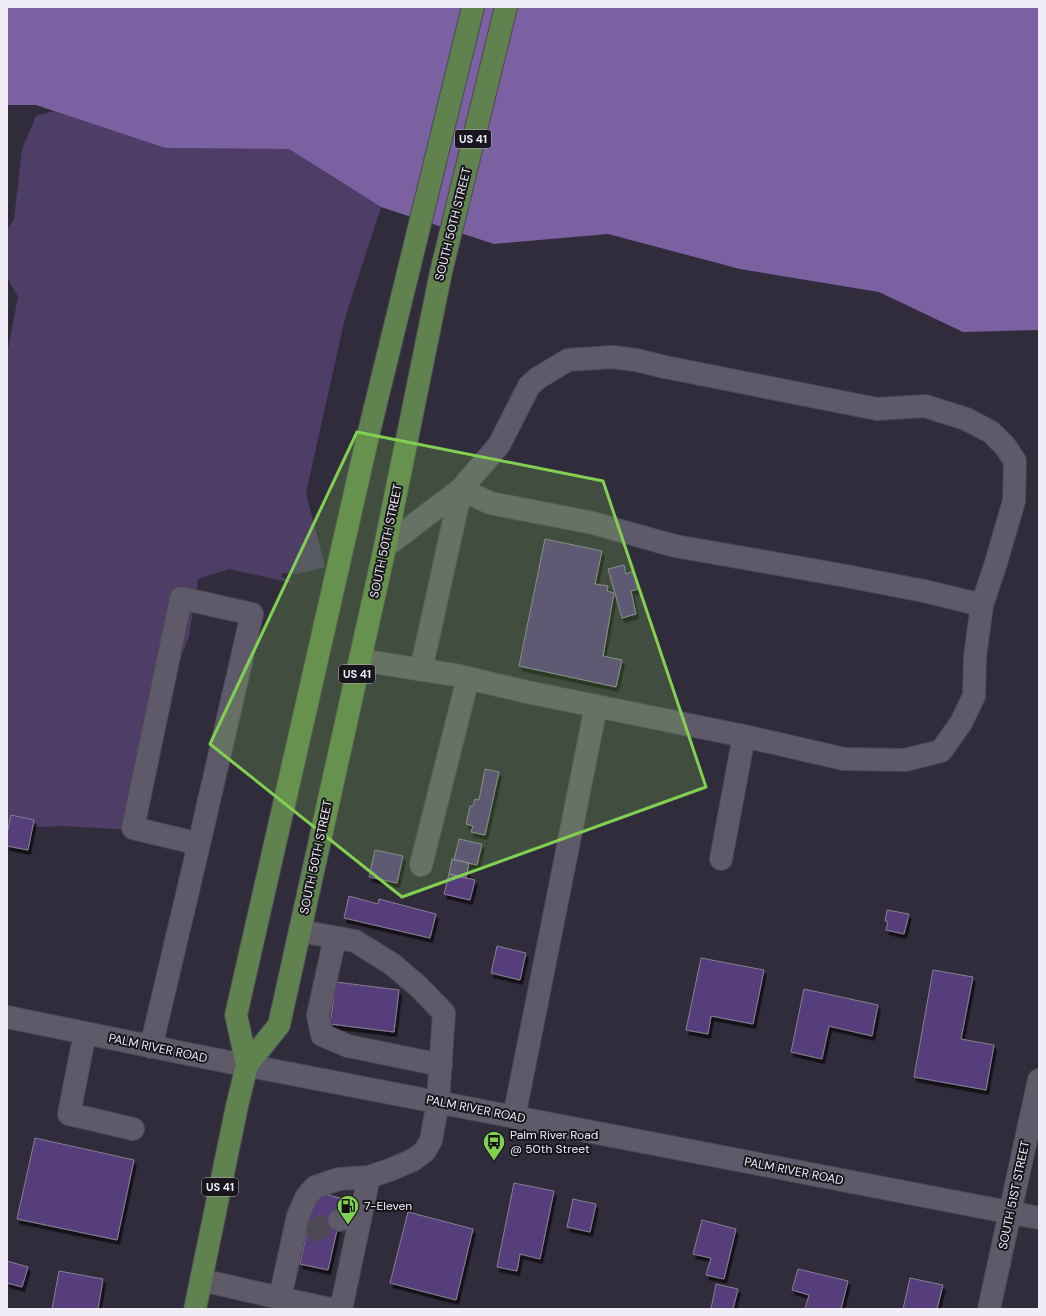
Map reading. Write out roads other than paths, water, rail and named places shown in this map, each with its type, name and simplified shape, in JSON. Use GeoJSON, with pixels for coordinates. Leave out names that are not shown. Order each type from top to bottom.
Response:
{"type":"FeatureCollection","features":[{"type":"Feature","properties":{"kind":"main road","name":"SOUTH 50TH STREET"},"geometry":{"type":"LineString","coordinates":[[247,1065],[236,1016],[367,440],[409,263],[473,7]]}},
{"type":"Feature","properties":{"kind":"main road","name":"SOUTH 50TH STREET"},"geometry":{"type":"LineString","coordinates":[[195,1309],[237,1106],[247,1065],[279,1024],[385,547],[441,272],[506,7]]}},
{"type":"Feature","properties":{"kind":"street"},"geometry":{"type":"LineString","coordinates":[[360,660],[468,678],[527,692],[744,736],[844,759],[905,760],[940,751],[961,723],[974,696],[975,657],[982,605],[1014,501],[1015,460],[1005,446],[991,432],[966,419],[925,406],[877,409],[636,360],[612,357],[568,360],[538,378],[529,386],[499,445],[461,489],[385,547]]}},
{"type":"Feature","properties":{"kind":"street"},"geometry":{"type":"LineString","coordinates":[[461,489],[490,503],[593,523],[674,546],[917,590],[982,605]]}},
{"type":"Feature","properties":{"kind":"street"},"geometry":{"type":"LineString","coordinates":[[421,670],[461,489]]}},
{"type":"Feature","properties":{"kind":"street"},"geometry":{"type":"LineString","coordinates":[[151,1047],[199,844],[252,614],[181,598],[133,828],[199,844]]}},
{"type":"Feature","properties":{"kind":"street"},"geometry":{"type":"LineString","coordinates":[[421,864],[468,678]]}},
{"type":"Feature","properties":{"kind":"street"},"geometry":{"type":"LineString","coordinates":[[514,1117],[596,706]]}},
{"type":"Feature","properties":{"kind":"street"},"geometry":{"type":"LineString","coordinates":[[721,859],[744,736]]}},
{"type":"Feature","properties":{"kind":"street"},"geometry":{"type":"LineString","coordinates":[[280,1298],[300,1235],[298,1216],[307,1196],[315,1186],[339,1179],[369,1177],[413,1160],[425,1151],[431,1140],[438,1102],[444,1013],[419,987],[392,964],[355,941],[300,931]]}},
{"type":"Feature","properties":{"kind":"street"},"geometry":{"type":"LineString","coordinates":[[335,938],[318,1015],[322,1035],[348,1046],[441,1064]]}},
{"type":"Feature","properties":{"kind":"street","name":"PALM RIVER ROAD"},"geometry":{"type":"LineString","coordinates":[[7,1016],[151,1047],[1039,1218]]}},
{"type":"Feature","properties":{"kind":"street"},"geometry":{"type":"LineString","coordinates":[[85,1033],[69,1114],[133,1129]]}},
{"type":"Feature","properties":{"kind":"street","name":"SOUTH 51ST STREET"},"geometry":{"type":"LineString","coordinates":[[989,1309],[1039,1080]]}},
{"type":"Feature","properties":{"kind":"street"},"geometry":{"type":"LineString","coordinates":[[341,1309],[369,1177]]}},
{"type":"Feature","properties":{"kind":"street"},"geometry":{"type":"LineString","coordinates":[[339,1220],[361,1213]]}},
{"type":"Feature","properties":{"kind":"street"},"geometry":{"type":"LineString","coordinates":[[201,1280],[330,1309]]}},
{"type":"Feature","properties":{"kind":"tunnel"},"geometry":{"type":"LineString","coordinates":[[307,1233],[339,1220]]}},
{"type":"Feature","properties":{"kind":"place","name":"Palm River Road @ 50th Street"},"geometry":{"type":"Point","coordinates":[494,1162]}},
{"type":"Feature","properties":{"kind":"place","name":"7-Eleven"},"geometry":{"type":"Point","coordinates":[348,1226]}}]}
